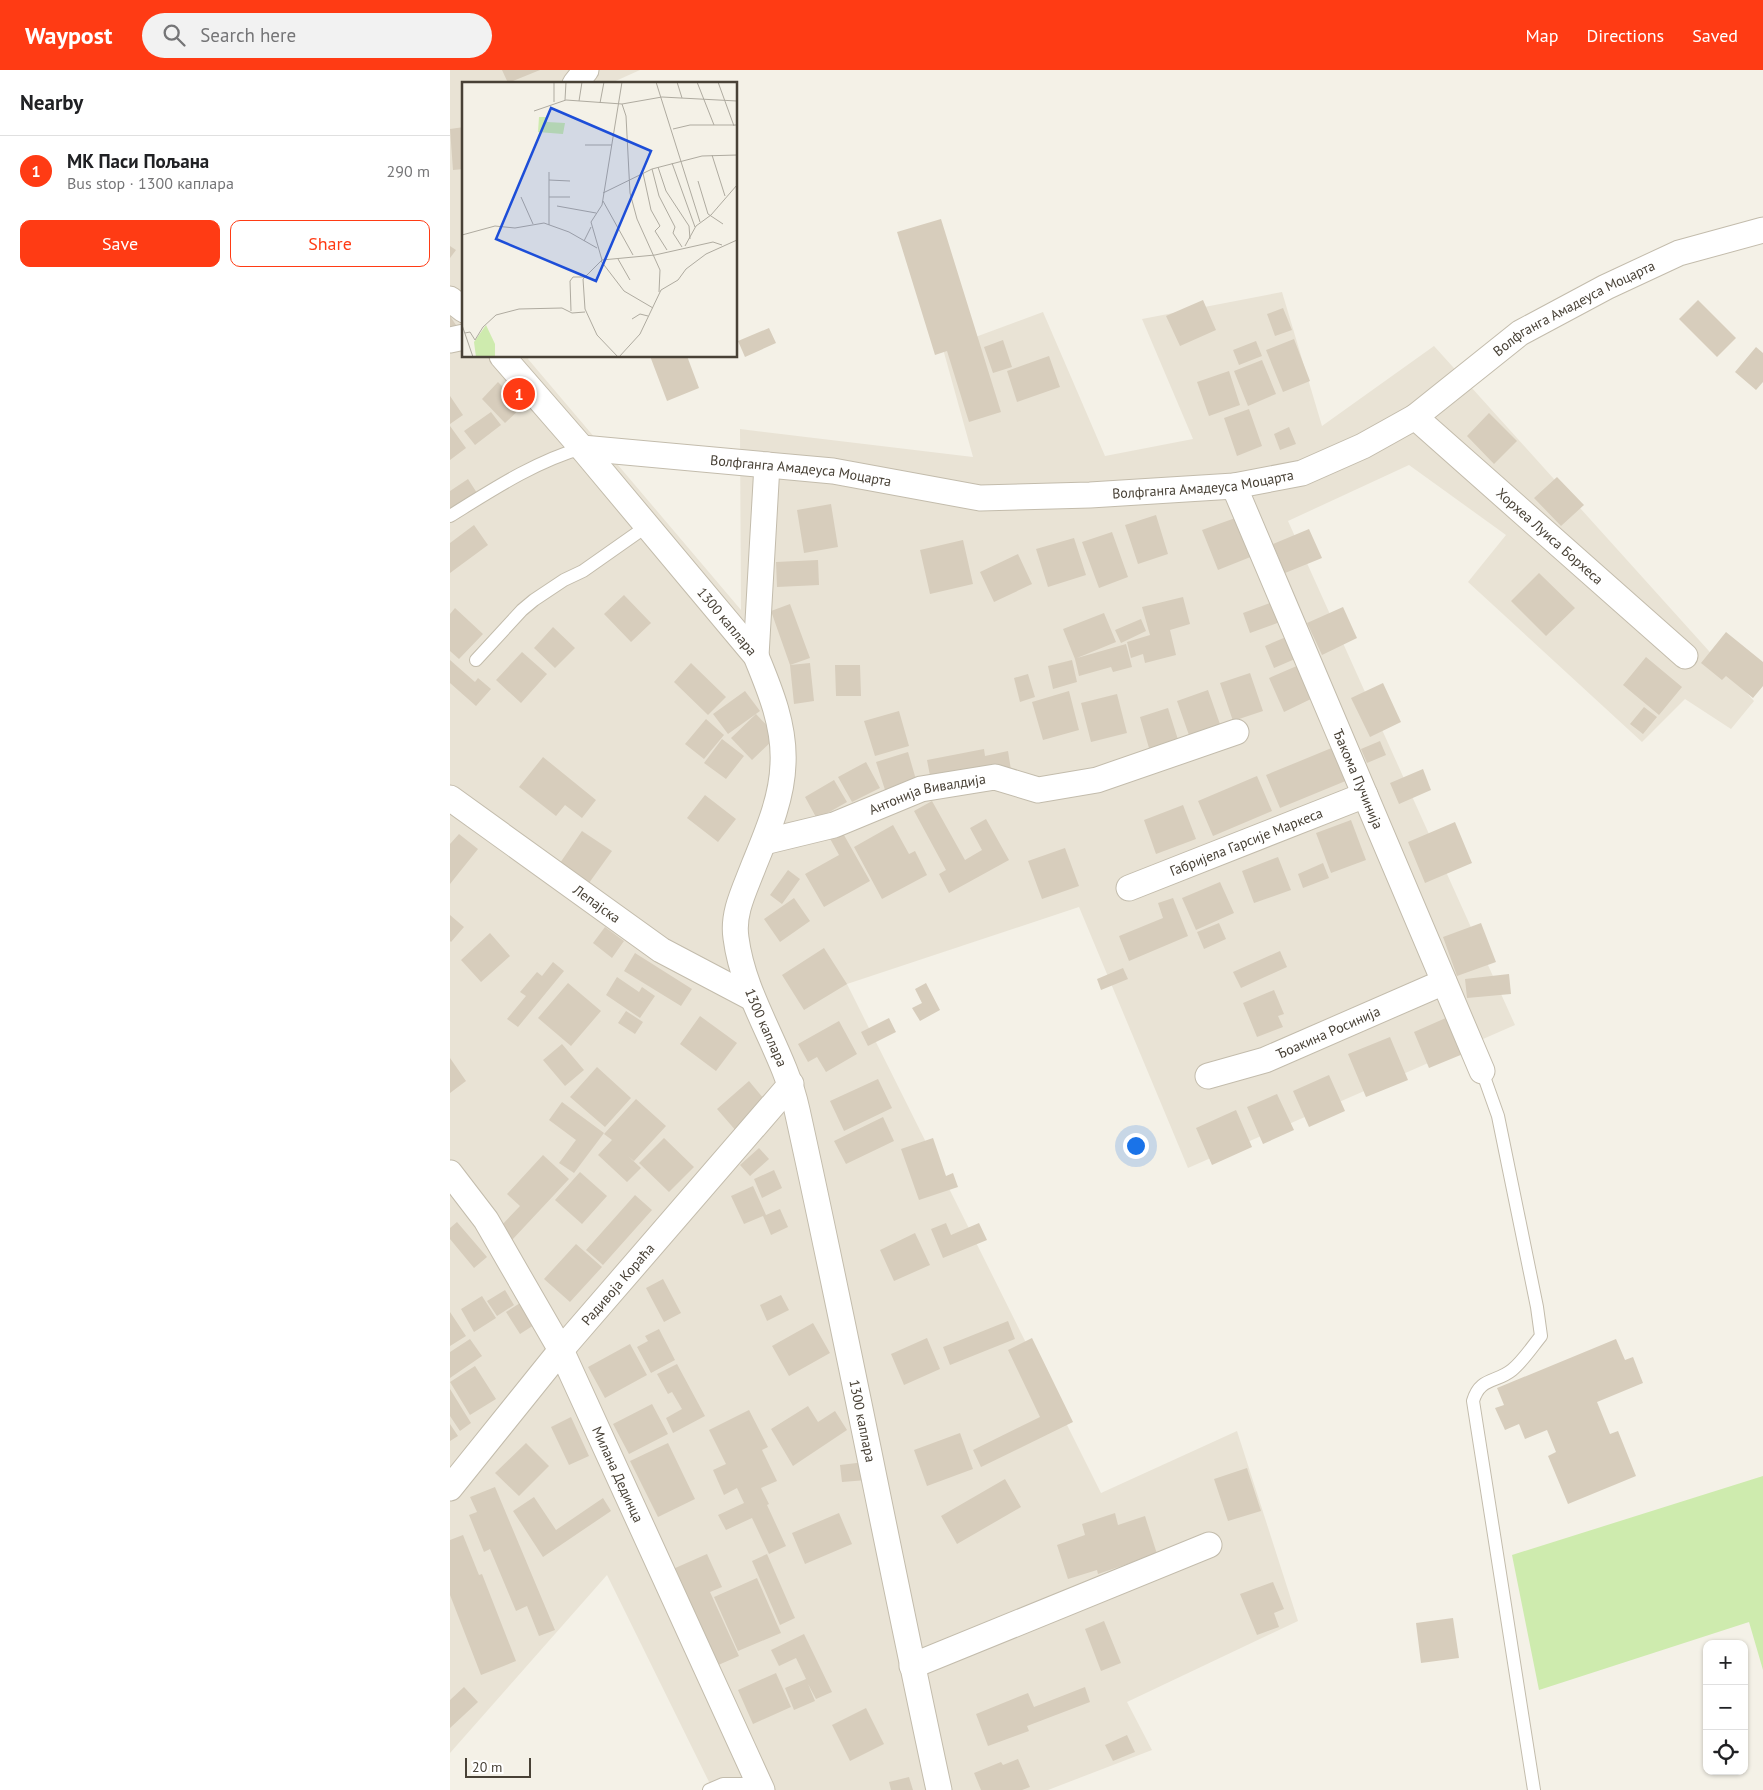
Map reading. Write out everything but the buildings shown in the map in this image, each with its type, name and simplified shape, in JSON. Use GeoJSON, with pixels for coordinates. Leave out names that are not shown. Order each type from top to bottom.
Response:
{"type":"FeatureCollection","features":[{"type":"Feature","properties":{"kind":"street"},"geometry":{"type":"LineString","coordinates":[[577,82],[586,70]]}},
{"type":"Feature","properties":{"kind":"street","name":"Волфганга Амадеуса Моцарта"},"geometry":{"type":"LineString","coordinates":[[582,448],[833,471],[980,498],[1090,495],[1234,486],[1302,473],[1364,446],[1415,417],[1520,333],[1606,287],[1679,253],[1763,230]]}},
{"type":"Feature","properties":{"kind":"street"},"geometry":{"type":"LineString","coordinates":[[450,299],[462,308]]}},
{"type":"Feature","properties":{"kind":"street","name":"1300 каплара"},"geometry":{"type":"LineString","coordinates":[[504,358],[582,448],[756,656],[778,715],[784,764],[778,800],[764,842],[737,909],[735,934],[745,979],[752,998],[791,1084],[831,1264],[912,1666],[939,1790]]}},
{"type":"Feature","properties":{"kind":"street","name":"Хорхеа Луиса Борхеса"},"geometry":{"type":"LineString","coordinates":[[1415,417],[1685,656]]}},
{"type":"Feature","properties":{"kind":"street"},"geometry":{"type":"LineString","coordinates":[[756,656],[768,465]]}},
{"type":"Feature","properties":{"kind":"street","name":"Ђакома Пучинија"},"geometry":{"type":"LineString","coordinates":[[1234,486],[1482,1071]]}},
{"type":"Feature","properties":{"kind":"street","name":"Антонија Вивалдија"},"geometry":{"type":"LineString","coordinates":[[764,842],[834,824],[921,789],[995,778],[1038,790],[1097,780],[1236,732]]}},
{"type":"Feature","properties":{"kind":"street","name":"Габријела Гарсије Маркеса"},"geometry":{"type":"LineString","coordinates":[[1129,888],[1365,795]]}},
{"type":"Feature","properties":{"kind":"street","name":"Лепајска"},"geometry":{"type":"LineString","coordinates":[[450,798],[661,950],[752,998]]}},
{"type":"Feature","properties":{"kind":"street","name":"Ђоакина Росинија"},"geometry":{"type":"LineString","coordinates":[[1208,1076],[1265,1060],[1444,982]]}},
{"type":"Feature","properties":{"kind":"street","name":"Радивоја Кораћа"},"geometry":{"type":"LineString","coordinates":[[450,1488],[561,1350],[791,1084]]}},
{"type":"Feature","properties":{"kind":"street","name":"Милана Дединца"},"geometry":{"type":"LineString","coordinates":[[450,1173],[486,1220],[561,1350],[761,1787]]}},
{"type":"Feature","properties":{"kind":"street"},"geometry":{"type":"LineString","coordinates":[[912,1666],[1209,1545]]}},
{"type":"Feature","properties":{"kind":"lane"},"geometry":{"type":"LineString","coordinates":[[450,516],[500,485],[560,454],[582,448]]}},
{"type":"Feature","properties":{"kind":"lane"},"geometry":{"type":"LineString","coordinates":[[476,660],[522,610],[534,600],[564,580],[583,571],[646,526]]}},
{"type":"Feature","properties":{"kind":"lane"},"geometry":{"type":"LineString","coordinates":[[1482,1071],[1498,1116],[1538,1307],[1541,1336],[1511,1370],[1481,1385],[1473,1401],[1534,1790]]}},
{"type":"Feature","properties":{"kind":"lane"},"geometry":{"type":"LineString","coordinates":[[709,1790],[722,1784],[761,1787]]}},
{"type":"Feature","properties":{"kind":"shaded area"},"geometry":{"type":"Polygon","coordinates":[[[450,70],[640,70],[613,82],[462,82],[462,358],[529,358],[741,610],[740,429],[973,457],[943,349],[1043,312],[1105,456],[1193,439],[1142,319],[1282,292],[1322,426],[1434,346],[1754,701],[1731,729],[1685,699],[1642,742],[1468,582],[1506,535],[1409,465],[1288,521],[1515,1025],[1188,1168],[1079,907],[847,984],[1101,1493],[1237,1431],[1298,1621],[1127,1702],[1152,1750],[1048,1790],[713,1790],[607,1575],[450,1753],[450,70]]]}},
{"type":"Feature","properties":{"kind":"green space"},"geometry":{"type":"Polygon","coordinates":[[[1763,1476],[1763,1670],[1749,1622],[1539,1690],[1512,1555],[1763,1476]]]}},
{"type":"Feature","properties":{"kind":"place","name":"МК Паси Пољана"},"geometry":{"type":"Point","coordinates":[519,394]}}]}
